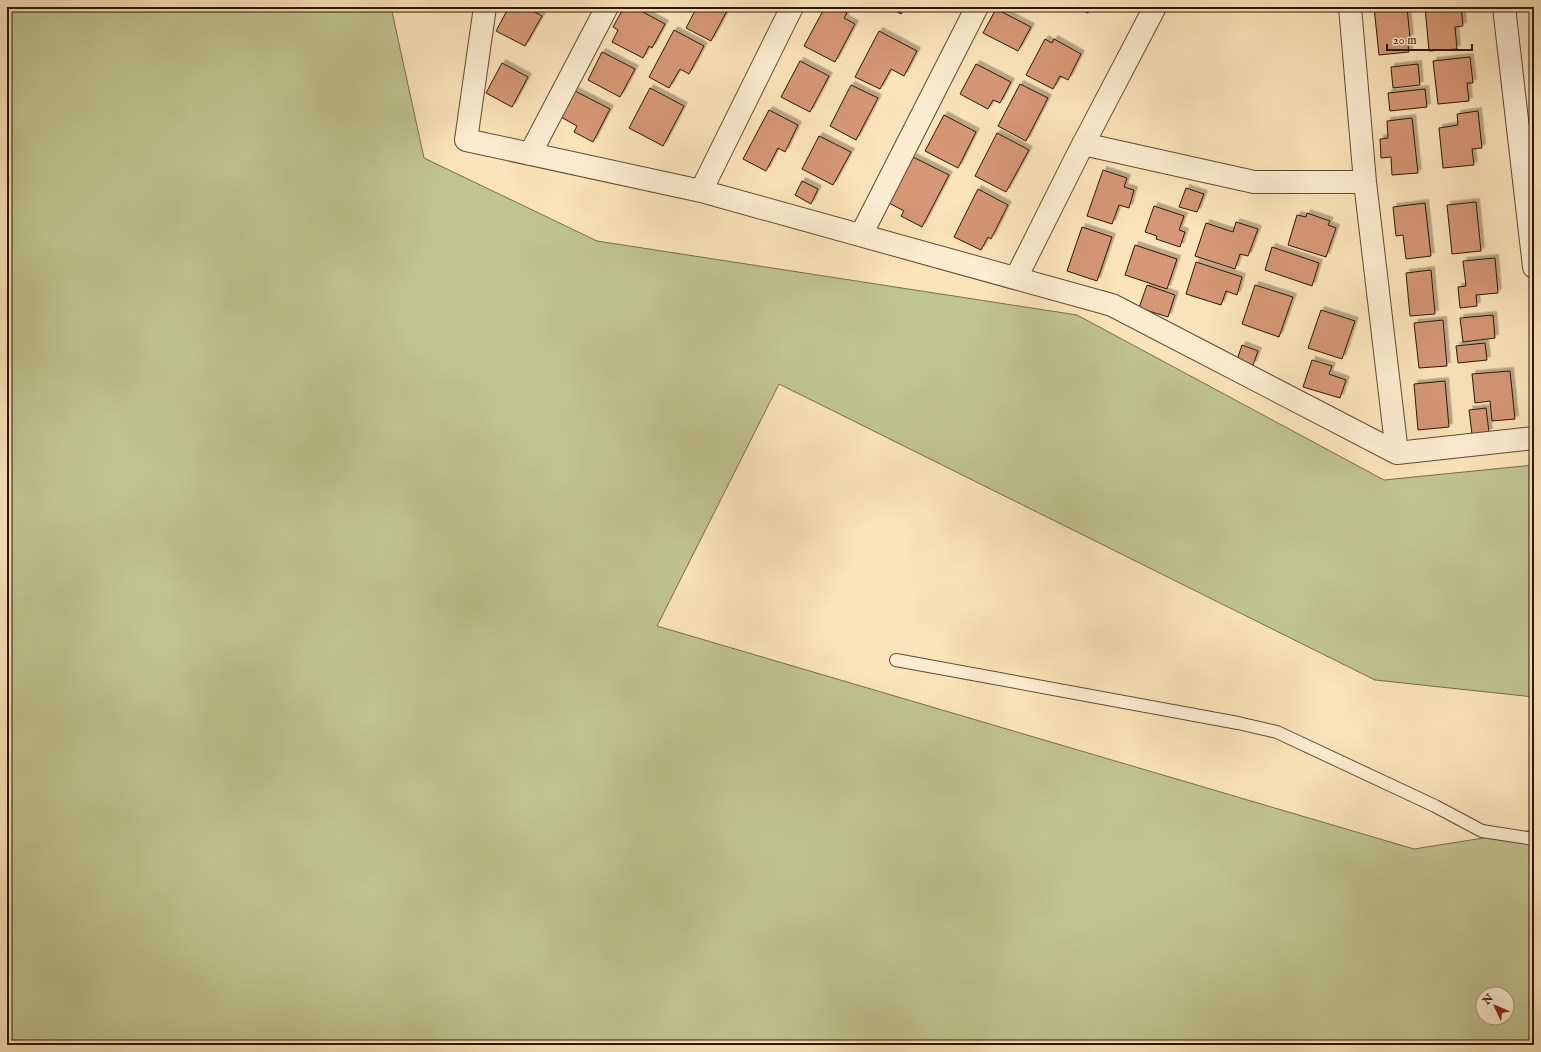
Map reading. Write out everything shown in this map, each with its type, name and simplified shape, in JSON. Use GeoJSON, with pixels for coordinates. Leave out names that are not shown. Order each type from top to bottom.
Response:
{"type":"FeatureCollection","features":[{"type":"Feature","properties":{"kind":"street"},"geometry":{"type":"LineString","coordinates":[[485,7],[466,140],[701,191],[1112,305],[1397,453],[1534,438]]}},
{"type":"Feature","properties":{"kind":"street"},"geometry":{"type":"LineString","coordinates":[[530,154],[607,7]]}},
{"type":"Feature","properties":{"kind":"street"},"geometry":{"type":"LineString","coordinates":[[701,191],[792,7]]}},
{"type":"Feature","properties":{"kind":"street"},"geometry":{"type":"LineString","coordinates":[[861,235],[977,7]]}},
{"type":"Feature","properties":{"kind":"street"},"geometry":{"type":"LineString","coordinates":[[1016,278],[1083,144],[1155,7]]}},
{"type":"Feature","properties":{"kind":"street"},"geometry":{"type":"LineString","coordinates":[[1350,7],[1365,182],[1397,453]]}},
{"type":"Feature","properties":{"kind":"street"},"geometry":{"type":"LineString","coordinates":[[1504,7],[1534,267]]}},
{"type":"Feature","properties":{"kind":"street"},"geometry":{"type":"LineString","coordinates":[[1083,144],[1254,182],[1365,182]]}},
{"type":"Feature","properties":{"kind":"lane"},"geometry":{"type":"LineString","coordinates":[[896,660],[1238,723],[1277,732],[1435,806],[1482,831],[1534,839]]}},
{"type":"Feature","properties":{"kind":"green space"},"geometry":{"type":"Polygon","coordinates":[[[7,7],[391,7],[424,158],[597,241],[1077,315],[1384,480],[1534,465],[1534,697],[1375,680],[779,384],[657,626],[1414,849],[1534,830],[1534,1045],[7,1045],[7,7]]]}},
{"type":"Feature","properties":{"kind":"building"},"geometry":{"type":"Polygon","coordinates":[[[509,7],[525,7],[542,16],[525,46],[496,31],[509,7]]]}},
{"type":"Feature","properties":{"kind":"building"},"geometry":{"type":"Polygon","coordinates":[[[624,7],[634,7],[665,24],[652,48],[649,46],[643,58],[612,42],[618,30],[613,27],[624,7]]]}},
{"type":"Feature","properties":{"kind":"building"},"geometry":{"type":"Polygon","coordinates":[[[697,7],[729,7],[711,41],[686,28],[697,7]]]}},
{"type":"Feature","properties":{"kind":"building"},"geometry":{"type":"Polygon","coordinates":[[[825,7],[836,7],[847,13],[844,18],[855,24],[835,62],[804,46],[825,7]]]}},
{"type":"Feature","properties":{"kind":"building"},"geometry":{"type":"Polygon","coordinates":[[[888,7],[905,7],[901,14],[888,7]]]}},
{"type":"Feature","properties":{"kind":"building"},"geometry":{"type":"Polygon","coordinates":[[[1076,7],[1091,7],[1088,13],[1076,7]]]}},
{"type":"Feature","properties":{"kind":"building"},"geometry":{"type":"Polygon","coordinates":[[[1374,7],[1407,7],[1410,38],[1407,38],[1409,52],[1379,55],[1374,7]]]}},
{"type":"Feature","properties":{"kind":"building"},"geometry":{"type":"Polygon","coordinates":[[[1425,7],[1461,7],[1463,26],[1455,27],[1457,49],[1429,51],[1425,7]]]}},
{"type":"Feature","properties":{"kind":"building"},"geometry":{"type":"Polygon","coordinates":[[[996,9],[1031,27],[1018,51],[983,33],[996,9]]]}},
{"type":"Feature","properties":{"kind":"building"},"geometry":{"type":"Polygon","coordinates":[[[674,30],[704,46],[689,74],[680,69],[669,88],[649,77],[674,30]]]}},
{"type":"Feature","properties":{"kind":"building"},"geometry":{"type":"Polygon","coordinates":[[[879,31],[917,51],[904,76],[891,69],[880,89],[855,77],[879,31]]]}},
{"type":"Feature","properties":{"kind":"building"},"geometry":{"type":"Polygon","coordinates":[[[1045,39],[1052,43],[1054,39],[1081,54],[1068,80],[1060,76],[1053,89],[1026,75],[1045,39]]]}},
{"type":"Feature","properties":{"kind":"building"},"geometry":{"type":"Polygon","coordinates":[[[602,52],[635,69],[620,97],[588,80],[602,52]]]}},
{"type":"Feature","properties":{"kind":"building"},"geometry":{"type":"Polygon","coordinates":[[[1531,52],[1534,52],[1534,80],[1533,80],[1531,52]]]}},
{"type":"Feature","properties":{"kind":"building"},"geometry":{"type":"Polygon","coordinates":[[[1470,57],[1473,83],[1467,83],[1469,101],[1438,104],[1433,61],[1470,57]]]}},
{"type":"Feature","properties":{"kind":"building"},"geometry":{"type":"Polygon","coordinates":[[[800,61],[829,76],[810,112],[781,97],[800,61]]]}},
{"type":"Feature","properties":{"kind":"building"},"geometry":{"type":"Polygon","coordinates":[[[502,63],[528,77],[512,107],[486,93],[502,63]]]}},
{"type":"Feature","properties":{"kind":"building"},"geometry":{"type":"Polygon","coordinates":[[[976,64],[1011,82],[1000,103],[993,100],[988,109],[960,94],[976,64]]]}},
{"type":"Feature","properties":{"kind":"building"},"geometry":{"type":"Polygon","coordinates":[[[1418,64],[1420,85],[1393,88],[1391,67],[1418,64]]]}},
{"type":"Feature","properties":{"kind":"building"},"geometry":{"type":"Polygon","coordinates":[[[1020,84],[1048,98],[1026,141],[998,126],[1020,84]]]}},
{"type":"Feature","properties":{"kind":"building"},"geometry":{"type":"Polygon","coordinates":[[[851,85],[878,98],[856,140],[830,126],[851,85]]]}},
{"type":"Feature","properties":{"kind":"building"},"geometry":{"type":"Polygon","coordinates":[[[650,88],[684,106],[663,146],[629,128],[650,88]]]}},
{"type":"Feature","properties":{"kind":"building"},"geometry":{"type":"Polygon","coordinates":[[[1425,89],[1427,107],[1390,111],[1388,93],[1425,89]]]}},
{"type":"Feature","properties":{"kind":"building"},"geometry":{"type":"Polygon","coordinates":[[[575,91],[610,109],[593,142],[574,132],[577,126],[561,117],[575,91]]]}},
{"type":"Feature","properties":{"kind":"building"},"geometry":{"type":"Polygon","coordinates":[[[1530,106],[1534,106],[1534,143],[1530,106]]]}},
{"type":"Feature","properties":{"kind":"building"},"geometry":{"type":"Polygon","coordinates":[[[769,110],[798,125],[785,152],[778,148],[766,171],[743,159],[769,110]]]}},
{"type":"Feature","properties":{"kind":"building"},"geometry":{"type":"Polygon","coordinates":[[[1478,111],[1482,148],[1472,149],[1474,165],[1443,168],[1439,128],[1458,125],[1457,114],[1478,111]]]}},
{"type":"Feature","properties":{"kind":"building"},"geometry":{"type":"Polygon","coordinates":[[[944,115],[976,132],[958,168],[925,151],[944,115]]]}},
{"type":"Feature","properties":{"kind":"building"},"geometry":{"type":"Polygon","coordinates":[[[1412,118],[1418,173],[1392,175],[1391,157],[1381,158],[1380,139],[1388,138],[1387,121],[1412,118]]]}},
{"type":"Feature","properties":{"kind":"building"},"geometry":{"type":"Polygon","coordinates":[[[997,133],[1029,150],[1006,192],[975,176],[997,133]]]}},
{"type":"Feature","properties":{"kind":"building"},"geometry":{"type":"Polygon","coordinates":[[[819,136],[851,152],[833,185],[802,169],[819,136]]]}},
{"type":"Feature","properties":{"kind":"building"},"geometry":{"type":"Polygon","coordinates":[[[913,157],[949,175],[922,227],[901,216],[904,211],[889,203],[913,157]]]}},
{"type":"Feature","properties":{"kind":"building"},"geometry":{"type":"Polygon","coordinates":[[[1103,170],[1127,178],[1124,187],[1134,190],[1129,208],[1119,205],[1112,224],[1087,216],[1103,170]]]}},
{"type":"Feature","properties":{"kind":"building"},"geometry":{"type":"Polygon","coordinates":[[[802,181],[818,189],[811,204],[795,195],[802,181]]]}},
{"type":"Feature","properties":{"kind":"building"},"geometry":{"type":"Polygon","coordinates":[[[1186,188],[1204,194],[1197,212],[1179,207],[1186,188]]]}},
{"type":"Feature","properties":{"kind":"building"},"geometry":{"type":"Polygon","coordinates":[[[978,189],[1008,205],[991,239],[988,237],[981,250],[954,237],[978,189]]]}},
{"type":"Feature","properties":{"kind":"building"},"geometry":{"type":"Polygon","coordinates":[[[1476,202],[1481,251],[1452,254],[1447,205],[1476,202]]]}},
{"type":"Feature","properties":{"kind":"building"},"geometry":{"type":"Polygon","coordinates":[[[1425,203],[1431,256],[1406,259],[1403,235],[1396,236],[1393,207],[1425,203]]]}},
{"type":"Feature","properties":{"kind":"building"},"geometry":{"type":"Polygon","coordinates":[[[1154,206],[1184,216],[1179,230],[1185,232],[1180,247],[1156,239],[1157,236],[1145,232],[1154,206]]]}},
{"type":"Feature","properties":{"kind":"building"},"geometry":{"type":"Polygon","coordinates":[[[1307,213],[1330,221],[1328,225],[1336,228],[1326,257],[1288,245],[1297,215],[1306,217],[1307,213]]]}},
{"type":"Feature","properties":{"kind":"building"},"geometry":{"type":"Polygon","coordinates":[[[1236,222],[1258,229],[1248,256],[1240,254],[1235,269],[1195,256],[1206,223],[1233,232],[1236,222]]]}},
{"type":"Feature","properties":{"kind":"building"},"geometry":{"type":"Polygon","coordinates":[[[1082,227],[1112,237],[1097,281],[1067,271],[1082,227]]]}},
{"type":"Feature","properties":{"kind":"building"},"geometry":{"type":"Polygon","coordinates":[[[1135,245],[1177,259],[1167,289],[1125,275],[1135,245]]]}},
{"type":"Feature","properties":{"kind":"building"},"geometry":{"type":"Polygon","coordinates":[[[1272,247],[1319,263],[1312,286],[1265,270],[1272,247]]]}},
{"type":"Feature","properties":{"kind":"building"},"geometry":{"type":"Polygon","coordinates":[[[1495,258],[1498,293],[1476,295],[1477,306],[1460,308],[1458,287],[1466,286],[1463,261],[1495,258]]]}},
{"type":"Feature","properties":{"kind":"building"},"geometry":{"type":"Polygon","coordinates":[[[1196,262],[1242,277],[1237,295],[1226,291],[1221,305],[1186,294],[1196,262]]]}},
{"type":"Feature","properties":{"kind":"building"},"geometry":{"type":"Polygon","coordinates":[[[1431,270],[1435,314],[1410,316],[1406,273],[1431,270]]]}},
{"type":"Feature","properties":{"kind":"building"},"geometry":{"type":"Polygon","coordinates":[[[1147,285],[1175,295],[1168,317],[1139,308],[1147,285]]]}},
{"type":"Feature","properties":{"kind":"building"},"geometry":{"type":"Polygon","coordinates":[[[1255,285],[1293,297],[1279,337],[1242,324],[1255,285]]]}},
{"type":"Feature","properties":{"kind":"building"},"geometry":{"type":"Polygon","coordinates":[[[1321,310],[1355,321],[1342,359],[1308,348],[1321,310]]]}},
{"type":"Feature","properties":{"kind":"building"},"geometry":{"type":"Polygon","coordinates":[[[1493,315],[1495,338],[1463,342],[1460,318],[1493,315]]]}},
{"type":"Feature","properties":{"kind":"building"},"geometry":{"type":"Polygon","coordinates":[[[1443,320],[1447,366],[1419,368],[1414,323],[1443,320]]]}},
{"type":"Feature","properties":{"kind":"building"},"geometry":{"type":"Polygon","coordinates":[[[1485,343],[1487,360],[1458,363],[1456,346],[1485,343]]]}},
{"type":"Feature","properties":{"kind":"building"},"geometry":{"type":"Polygon","coordinates":[[[1242,345],[1258,351],[1253,365],[1237,360],[1242,345]]]}},
{"type":"Feature","properties":{"kind":"building"},"geometry":{"type":"Polygon","coordinates":[[[1312,360],[1332,366],[1329,374],[1346,380],[1340,398],[1303,387],[1312,360]]]}},
{"type":"Feature","properties":{"kind":"building"},"geometry":{"type":"Polygon","coordinates":[[[1510,371],[1515,419],[1492,421],[1490,401],[1475,403],[1472,374],[1510,371]]]}},
{"type":"Feature","properties":{"kind":"building"},"geometry":{"type":"Polygon","coordinates":[[[1445,381],[1449,427],[1418,430],[1414,384],[1445,381]]]}},
{"type":"Feature","properties":{"kind":"building"},"geometry":{"type":"Polygon","coordinates":[[[1486,408],[1489,432],[1472,434],[1469,410],[1486,408]]]}}]}
